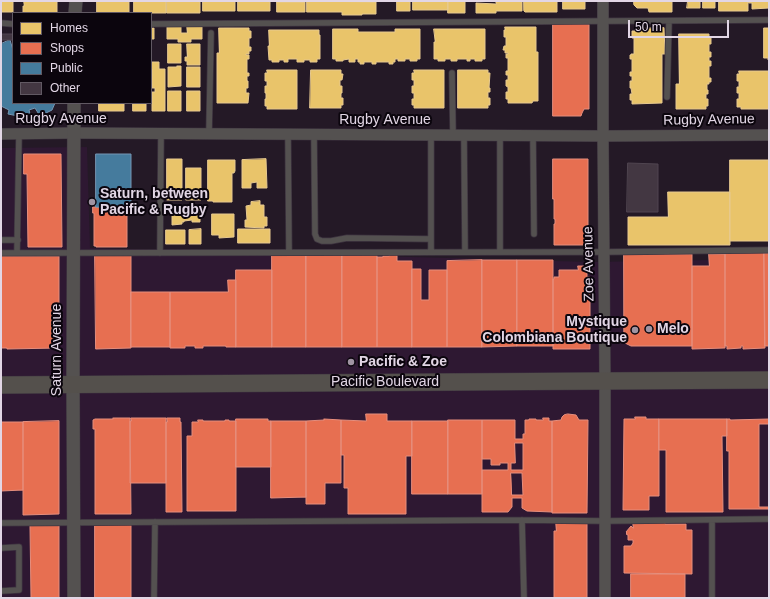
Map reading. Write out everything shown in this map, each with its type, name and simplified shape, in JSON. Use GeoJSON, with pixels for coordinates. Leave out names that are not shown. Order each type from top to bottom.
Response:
{"type":"FeatureCollection","features":[{"type":"Feature","properties":{"kind":"main road","name":"Pacific Boulevard"},"geometry":{"type":"LineString","coordinates":[[1,385],[769,380]]}},
{"type":"Feature","properties":{"kind":"street"},"geometry":{"type":"LineString","coordinates":[[76,1],[76,12]]}},
{"type":"Feature","properties":{"kind":"street","name":"Zoe Avenue"},"geometry":{"type":"LineString","coordinates":[[603,1],[605,598]]}},
{"type":"Feature","properties":{"kind":"street","name":"Saturn Avenue"},"geometry":{"type":"LineString","coordinates":[[74,104],[74,598]]}},
{"type":"Feature","properties":{"kind":"street","name":"Rugby Avenue"},"geometry":{"type":"LineString","coordinates":[[1,134],[74,133],[459,136],[769,135]]}},
{"type":"Feature","properties":{"kind":"lane"},"geometry":{"type":"LineString","coordinates":[[152,24],[769,20]]}},
{"type":"Feature","properties":{"kind":"lane"},"geometry":{"type":"LineString","coordinates":[[668,97],[669,21]]}},
{"type":"Feature","properties":{"kind":"lane"},"geometry":{"type":"LineString","coordinates":[[1,24],[12,24]]}},
{"type":"Feature","properties":{"kind":"lane"},"geometry":{"type":"LineString","coordinates":[[209,134],[211,33]]}},
{"type":"Feature","properties":{"kind":"lane"},"geometry":{"type":"LineString","coordinates":[[452,73],[459,136],[465,252]]}},
{"type":"Feature","properties":{"kind":"lane"},"geometry":{"type":"LineString","coordinates":[[17,252],[19,134]]}},
{"type":"Feature","properties":{"kind":"lane"},"geometry":{"type":"LineString","coordinates":[[160,252],[161,134]]}},
{"type":"Feature","properties":{"kind":"lane"},"geometry":{"type":"LineString","coordinates":[[288,135],[289,252]]}},
{"type":"Feature","properties":{"kind":"lane"},"geometry":{"type":"LineString","coordinates":[[314,135],[315,234],[317,240],[331,241],[347,238],[431,239]]}},
{"type":"Feature","properties":{"kind":"lane"},"geometry":{"type":"LineString","coordinates":[[431,135],[431,252]]}},
{"type":"Feature","properties":{"kind":"lane"},"geometry":{"type":"LineString","coordinates":[[500,136],[500,252]]}},
{"type":"Feature","properties":{"kind":"lane"},"geometry":{"type":"LineString","coordinates":[[534,136],[534,234]]}},
{"type":"Feature","properties":{"kind":"lane"},"geometry":{"type":"LineString","coordinates":[[1,240],[18,240]]}},
{"type":"Feature","properties":{"kind":"lane"},"geometry":{"type":"LineString","coordinates":[[1,252],[604,252],[769,250]]}},
{"type":"Feature","properties":{"kind":"lane"},"geometry":{"type":"LineString","coordinates":[[1,523],[769,519]]}},
{"type":"Feature","properties":{"kind":"lane"},"geometry":{"type":"LineString","coordinates":[[522,520],[524,598]]}},
{"type":"Feature","properties":{"kind":"lane"},"geometry":{"type":"LineString","coordinates":[[712,520],[712,598]]}},
{"type":"Feature","properties":{"kind":"lane"},"geometry":{"type":"LineString","coordinates":[[154,598],[155,522]]}},
{"type":"Feature","properties":{"kind":"lane"},"geometry":{"type":"LineString","coordinates":[[1,548],[19,547],[20,590],[1,591]]}},
{"type":"Feature","properties":{"kind":"shaded area"},"geometry":{"type":"Polygon","coordinates":[[[87,147],[90,248],[591,262],[769,259],[769,598],[1,598],[1,148],[87,147]]]}},
{"type":"Feature","properties":{"kind":"building: Homes"},"geometry":{"type":"Polygon","coordinates":[[[1,1],[13,1],[13,12],[1,12],[1,1]]]}},
{"type":"Feature","properties":{"kind":"building: Homes"},"geometry":{"type":"Polygon","coordinates":[[[24,1],[57,1],[57,12],[23,12],[24,1]]]}},
{"type":"Feature","properties":{"kind":"building: Homes"},"geometry":{"type":"Polygon","coordinates":[[[97,1],[129,1],[129,12],[97,12],[97,1]]]}},
{"type":"Feature","properties":{"kind":"building: Homes"},"geometry":{"type":"Polygon","coordinates":[[[134,1],[166,1],[166,13],[134,12],[134,1]]]}},
{"type":"Feature","properties":{"kind":"building: Homes"},"geometry":{"type":"Polygon","coordinates":[[[167,1],[200,1],[200,13],[167,13],[167,1]]]}},
{"type":"Feature","properties":{"kind":"building: Homes"},"geometry":{"type":"Polygon","coordinates":[[[203,1],[235,1],[235,11],[203,11],[203,1]]]}},
{"type":"Feature","properties":{"kind":"building: Homes"},"geometry":{"type":"Polygon","coordinates":[[[238,1],[270,1],[270,11],[238,11],[238,1]]]}},
{"type":"Feature","properties":{"kind":"building: Homes"},"geometry":{"type":"Polygon","coordinates":[[[307,1],[376,2],[376,14],[342,15],[342,12],[307,12],[307,1]]]}},
{"type":"Feature","properties":{"kind":"building: Homes"},"geometry":{"type":"Polygon","coordinates":[[[397,1],[410,1],[410,11],[397,11],[397,1]]]}},
{"type":"Feature","properties":{"kind":"building: Homes"},"geometry":{"type":"Polygon","coordinates":[[[413,1],[448,1],[448,10],[413,10],[413,1]]]}},
{"type":"Feature","properties":{"kind":"building: Homes"},"geometry":{"type":"Polygon","coordinates":[[[448,1],[465,1],[465,13],[448,13],[448,1]]]}},
{"type":"Feature","properties":{"kind":"building: Homes"},"geometry":{"type":"Polygon","coordinates":[[[496,1],[522,1],[522,11],[476,13],[476,3],[496,4],[496,1]]]}},
{"type":"Feature","properties":{"kind":"building: Homes"},"geometry":{"type":"Polygon","coordinates":[[[524,1],[557,1],[557,12],[525,12],[524,1]]]}},
{"type":"Feature","properties":{"kind":"building: Homes"},"geometry":{"type":"Polygon","coordinates":[[[563,1],[585,1],[585,9],[563,9],[563,1]]]}},
{"type":"Feature","properties":{"kind":"building: Homes"},"geometry":{"type":"Polygon","coordinates":[[[634,1],[672,1],[672,12],[649,12],[648,8],[637,8],[634,5],[634,1]]]}},
{"type":"Feature","properties":{"kind":"building: Homes"},"geometry":{"type":"Polygon","coordinates":[[[688,1],[700,1],[700,8],[687,8],[688,1]]]}},
{"type":"Feature","properties":{"kind":"building: Homes"},"geometry":{"type":"Polygon","coordinates":[[[703,1],[715,1],[715,8],[703,8],[703,1]]]}},
{"type":"Feature","properties":{"kind":"building: Homes"},"geometry":{"type":"Polygon","coordinates":[[[719,1],[748,1],[748,11],[719,11],[719,1]]]}},
{"type":"Feature","properties":{"kind":"building: Homes"},"geometry":{"type":"Polygon","coordinates":[[[749,1],[769,1],[769,8],[752,9],[752,3],[749,3],[749,1]]]}},
{"type":"Feature","properties":{"kind":"building: Homes"},"geometry":{"type":"Polygon","coordinates":[[[277,2],[305,2],[305,12],[277,12],[277,2]]]}},
{"type":"Feature","properties":{"kind":"building: Homes"},"geometry":{"type":"Polygon","coordinates":[[[187,25],[202,25],[202,39],[191,39],[191,42],[178,42],[178,39],[167,39],[167,26],[181,26],[181,33],[187,33],[187,25]]]}},
{"type":"Feature","properties":{"kind":"building: Homes"},"geometry":{"type":"Polygon","coordinates":[[[505,27],[536,27],[536,52],[538,52],[538,101],[533,101],[532,103],[508,103],[508,99],[506,99],[506,92],[508,92],[506,80],[508,80],[508,75],[506,75],[506,71],[508,71],[508,58],[506,58],[506,54],[508,53],[505,53],[505,50],[503,50],[504,46],[506,46],[506,37],[504,37],[505,27]]]}},
{"type":"Feature","properties":{"kind":"building: Homes"},"geometry":{"type":"Polygon","coordinates":[[[152,28],[154,28],[154,39],[152,39],[152,28]]]}},
{"type":"Feature","properties":{"kind":"building: Homes"},"geometry":{"type":"Polygon","coordinates":[[[219,28],[249,28],[249,31],[251,31],[249,47],[251,47],[251,51],[249,51],[249,54],[246,54],[249,55],[249,59],[247,59],[247,73],[249,73],[249,76],[247,76],[248,88],[246,88],[246,93],[249,93],[248,103],[217,103],[217,53],[219,53],[219,28]]]}},
{"type":"Feature","properties":{"kind":"building: Homes"},"geometry":{"type":"Polygon","coordinates":[[[664,28],[665,54],[662,54],[662,103],[632,104],[632,100],[630,100],[630,94],[632,94],[630,81],[632,81],[632,76],[630,76],[630,72],[632,72],[632,59],[630,59],[630,55],[634,54],[634,38],[632,38],[632,31],[635,31],[635,29],[664,28]]]}},
{"type":"Feature","properties":{"kind":"building: Homes"},"geometry":{"type":"Polygon","coordinates":[[[764,28],[769,28],[769,60],[768,58],[764,58],[764,28]]]}},
{"type":"Feature","properties":{"kind":"building: Homes"},"geometry":{"type":"Polygon","coordinates":[[[333,29],[358,29],[358,32],[395,32],[395,29],[420,29],[420,59],[417,59],[417,61],[405,59],[405,61],[398,61],[398,59],[395,59],[393,64],[389,64],[389,62],[376,62],[376,64],[372,64],[372,62],[364,62],[364,64],[360,64],[358,59],[355,59],[355,62],[349,62],[349,59],[336,61],[336,59],[333,59],[333,29]]]}},
{"type":"Feature","properties":{"kind":"building: Homes"},"geometry":{"type":"Polygon","coordinates":[[[434,29],[485,29],[485,59],[482,59],[482,61],[475,61],[475,59],[470,59],[470,61],[467,61],[467,59],[457,59],[457,61],[451,61],[451,59],[445,59],[445,61],[438,61],[438,59],[434,59],[434,29]]]}},
{"type":"Feature","properties":{"kind":"building: Homes"},"geometry":{"type":"Polygon","coordinates":[[[269,30],[319,30],[320,59],[317,59],[317,62],[304,60],[304,62],[297,62],[297,59],[288,59],[288,62],[279,60],[279,62],[272,62],[272,60],[269,60],[269,30]]]}},
{"type":"Feature","properties":{"kind":"building: Homes"},"geometry":{"type":"Polygon","coordinates":[[[679,34],[709,34],[709,37],[711,37],[711,44],[709,44],[709,52],[711,52],[711,57],[709,57],[709,61],[711,61],[711,66],[709,66],[709,78],[711,78],[711,82],[707,84],[708,94],[706,94],[706,99],[708,99],[708,106],[706,106],[706,109],[676,109],[676,84],[679,84],[679,34]]]}},
{"type":"Feature","properties":{"kind":"building: Homes"},"geometry":{"type":"Polygon","coordinates":[[[168,44],[181,44],[181,63],[168,63],[168,44]]]}},
{"type":"Feature","properties":{"kind":"building: Homes"},"geometry":{"type":"Polygon","coordinates":[[[187,44],[200,44],[200,65],[187,65],[185,57],[187,57],[187,44]]]}},
{"type":"Feature","properties":{"kind":"building: Homes"},"geometry":{"type":"Polygon","coordinates":[[[152,62],[159,62],[159,69],[165,69],[165,111],[152,111],[152,92],[155,92],[155,88],[152,88],[152,62]]]}},
{"type":"Feature","properties":{"kind":"building: Homes"},"geometry":{"type":"Polygon","coordinates":[[[181,66],[181,86],[168,87],[168,67],[181,66]]]}},
{"type":"Feature","properties":{"kind":"building: Homes"},"geometry":{"type":"Polygon","coordinates":[[[187,67],[200,67],[200,87],[187,87],[187,67]]]}},
{"type":"Feature","properties":{"kind":"building: Homes"},"geometry":{"type":"Polygon","coordinates":[[[267,70],[297,70],[297,109],[267,109],[267,106],[265,106],[265,86],[267,86],[267,81],[265,81],[265,73],[267,73],[267,70]]]}},
{"type":"Feature","properties":{"kind":"building: Homes"},"geometry":{"type":"Polygon","coordinates":[[[311,70],[341,70],[341,74],[343,74],[342,80],[340,80],[340,86],[342,86],[341,98],[343,98],[343,105],[341,105],[341,108],[310,108],[311,70]]]}},
{"type":"Feature","properties":{"kind":"building: Homes"},"geometry":{"type":"Polygon","coordinates":[[[414,70],[444,70],[444,108],[414,108],[414,105],[412,105],[414,93],[412,93],[412,86],[414,86],[414,80],[412,80],[412,73],[414,73],[414,70]]]}},
{"type":"Feature","properties":{"kind":"building: Homes"},"geometry":{"type":"Polygon","coordinates":[[[458,70],[488,70],[488,73],[490,73],[490,92],[488,92],[488,98],[490,98],[490,105],[488,105],[488,108],[458,108],[458,70]]]}},
{"type":"Feature","properties":{"kind":"building: Homes"},"geometry":{"type":"Polygon","coordinates":[[[739,71],[769,71],[769,109],[741,109],[741,107],[737,107],[739,93],[737,93],[737,87],[739,87],[739,81],[737,81],[737,74],[739,74],[739,71]]]}},
{"type":"Feature","properties":{"kind":"building: Homes"},"geometry":{"type":"Polygon","coordinates":[[[168,91],[181,91],[181,111],[168,111],[168,91]]]}},
{"type":"Feature","properties":{"kind":"building: Homes"},"geometry":{"type":"Polygon","coordinates":[[[187,91],[200,91],[200,111],[187,111],[187,91]]]}},
{"type":"Feature","properties":{"kind":"building: Homes"},"geometry":{"type":"Polygon","coordinates":[[[99,104],[124,104],[124,111],[99,111],[99,104]]]}},
{"type":"Feature","properties":{"kind":"building: Homes"},"geometry":{"type":"Polygon","coordinates":[[[133,104],[146,104],[146,111],[133,111],[133,104]]]}},
{"type":"Feature","properties":{"kind":"building: Homes"},"geometry":{"type":"Polygon","coordinates":[[[167,159],[182,159],[182,200],[167,200],[167,159]]]}},
{"type":"Feature","properties":{"kind":"building: Homes"},"geometry":{"type":"Polygon","coordinates":[[[266,159],[267,188],[257,188],[257,182],[251,183],[251,188],[242,188],[242,160],[266,159]]]}},
{"type":"Feature","properties":{"kind":"building: Homes"},"geometry":{"type":"Polygon","coordinates":[[[208,160],[235,160],[235,171],[232,173],[232,202],[208,201],[208,160]]]}},
{"type":"Feature","properties":{"kind":"building: Homes"},"geometry":{"type":"Polygon","coordinates":[[[730,160],[769,160],[769,241],[730,241],[730,160]]]}},
{"type":"Feature","properties":{"kind":"building: Homes"},"geometry":{"type":"Polygon","coordinates":[[[186,168],[201,168],[201,200],[186,200],[186,168]]]}},
{"type":"Feature","properties":{"kind":"building: Homes"},"geometry":{"type":"Polygon","coordinates":[[[668,192],[730,192],[730,245],[628,245],[628,217],[668,217],[668,192]]]}},
{"type":"Feature","properties":{"kind":"building: Homes"},"geometry":{"type":"Polygon","coordinates":[[[260,201],[260,205],[264,205],[264,217],[267,217],[267,226],[264,226],[264,228],[245,227],[245,220],[247,220],[246,206],[251,205],[251,202],[260,201]]]}},
{"type":"Feature","properties":{"kind":"building: Homes"},"geometry":{"type":"Polygon","coordinates":[[[172,208],[200,208],[200,222],[192,222],[192,220],[184,221],[182,224],[172,225],[172,208]]]}},
{"type":"Feature","properties":{"kind":"building: Homes"},"geometry":{"type":"Polygon","coordinates":[[[212,214],[234,214],[234,237],[219,238],[219,235],[212,235],[212,214]]]}},
{"type":"Feature","properties":{"kind":"building: Homes"},"geometry":{"type":"Polygon","coordinates":[[[201,229],[201,244],[189,244],[189,230],[201,229]]]}},
{"type":"Feature","properties":{"kind":"building: Homes"},"geometry":{"type":"Polygon","coordinates":[[[238,229],[270,229],[270,243],[238,243],[238,229]]]}},
{"type":"Feature","properties":{"kind":"building: Homes"},"geometry":{"type":"Polygon","coordinates":[[[166,230],[185,230],[185,244],[166,244],[166,230]]]}},
{"type":"Feature","properties":{"kind":"building: Shops"},"geometry":{"type":"Polygon","coordinates":[[[553,24],[589,24],[589,109],[584,109],[581,116],[553,116],[553,24]]]}},
{"type":"Feature","properties":{"kind":"building: Shops"},"geometry":{"type":"Polygon","coordinates":[[[24,154],[61,154],[62,247],[28,247],[27,174],[24,174],[24,154]]]}},
{"type":"Feature","properties":{"kind":"building: Shops"},"geometry":{"type":"Polygon","coordinates":[[[553,159],[588,159],[588,245],[554,245],[555,219],[553,199],[553,159]]]}},
{"type":"Feature","properties":{"kind":"building: Shops"},"geometry":{"type":"Polygon","coordinates":[[[93,207],[127,208],[127,247],[94,246],[93,207]]]}},
{"type":"Feature","properties":{"kind":"building: Shops"},"geometry":{"type":"Polygon","coordinates":[[[764,253],[765,348],[743,349],[743,346],[741,346],[741,348],[727,349],[727,346],[725,346],[725,254],[764,253]]]}},
{"type":"Feature","properties":{"kind":"building: Shops"},"geometry":{"type":"Polygon","coordinates":[[[764,253],[769,253],[769,346],[765,346],[764,253]]]}},
{"type":"Feature","properties":{"kind":"building: Shops"},"geometry":{"type":"Polygon","coordinates":[[[389,254],[397,254],[397,261],[412,261],[412,347],[377,347],[377,257],[389,256],[389,254]]]}},
{"type":"Feature","properties":{"kind":"building: Shops"},"geometry":{"type":"Polygon","coordinates":[[[624,254],[692,254],[692,346],[631,346],[625,343],[624,254]]]}},
{"type":"Feature","properties":{"kind":"building: Shops"},"geometry":{"type":"Polygon","coordinates":[[[709,254],[725,254],[725,348],[692,349],[692,266],[709,266],[709,254]]]}},
{"type":"Feature","properties":{"kind":"building: Shops"},"geometry":{"type":"Polygon","coordinates":[[[95,255],[131,255],[131,348],[96,349],[95,255]]]}},
{"type":"Feature","properties":{"kind":"building: Shops"},"geometry":{"type":"Polygon","coordinates":[[[272,255],[306,255],[306,347],[272,347],[272,255]]]}},
{"type":"Feature","properties":{"kind":"building: Shops"},"geometry":{"type":"Polygon","coordinates":[[[306,255],[342,255],[342,347],[306,347],[306,255]]]}},
{"type":"Feature","properties":{"kind":"building: Shops"},"geometry":{"type":"Polygon","coordinates":[[[342,255],[377,255],[377,347],[342,347],[342,255]]]}},
{"type":"Feature","properties":{"kind":"building: Shops"},"geometry":{"type":"Polygon","coordinates":[[[1,256],[59,256],[59,346],[57,348],[1,348],[1,256]]]}},
{"type":"Feature","properties":{"kind":"building: Shops"},"geometry":{"type":"Polygon","coordinates":[[[482,260],[517,260],[517,346],[482,347],[482,260]]]}},
{"type":"Feature","properties":{"kind":"building: Shops"},"geometry":{"type":"Polygon","coordinates":[[[482,260],[482,347],[447,347],[447,261],[482,260]]]}},
{"type":"Feature","properties":{"kind":"building: Shops"},"geometry":{"type":"Polygon","coordinates":[[[517,260],[553,260],[553,346],[517,346],[517,260]]]}},
{"type":"Feature","properties":{"kind":"building: Shops"},"geometry":{"type":"Polygon","coordinates":[[[578,266],[587,266],[587,277],[590,277],[590,349],[553,349],[553,279],[554,277],[559,277],[559,270],[578,270],[578,266]]]}},
{"type":"Feature","properties":{"kind":"building: Shops"},"geometry":{"type":"Polygon","coordinates":[[[412,269],[421,269],[421,300],[429,300],[429,270],[447,270],[447,347],[412,347],[412,269]]]}},
{"type":"Feature","properties":{"kind":"building: Shops"},"geometry":{"type":"Polygon","coordinates":[[[236,270],[272,270],[272,347],[236,347],[236,270]]]}},
{"type":"Feature","properties":{"kind":"building: Shops"},"geometry":{"type":"Polygon","coordinates":[[[228,280],[236,280],[236,347],[203,346],[203,348],[195,348],[195,346],[185,346],[185,348],[170,348],[170,292],[228,292],[228,280]]]}},
{"type":"Feature","properties":{"kind":"building: Shops"},"geometry":{"type":"Polygon","coordinates":[[[131,292],[170,292],[170,347],[131,347],[131,292]]]}},
{"type":"Feature","properties":{"kind":"building: Shops"},"geometry":{"type":"Polygon","coordinates":[[[366,414],[387,414],[387,421],[412,421],[412,456],[406,456],[406,514],[348,514],[348,488],[344,488],[344,455],[341,455],[341,420],[366,421],[366,414]]]}},
{"type":"Feature","properties":{"kind":"building: Shops"},"geometry":{"type":"Polygon","coordinates":[[[564,415],[576,415],[579,420],[588,420],[587,513],[552,513],[552,421],[561,420],[564,415]]]}},
{"type":"Feature","properties":{"kind":"building: Shops"},"geometry":{"type":"Polygon","coordinates":[[[635,417],[659,419],[659,496],[649,496],[649,510],[623,510],[624,419],[635,419],[635,417]]]}},
{"type":"Feature","properties":{"kind":"building: Shops"},"geometry":{"type":"Polygon","coordinates":[[[130,418],[131,514],[95,514],[95,429],[93,429],[93,420],[130,418]]]}},
{"type":"Feature","properties":{"kind":"building: Shops"},"geometry":{"type":"Polygon","coordinates":[[[131,418],[166,418],[166,483],[130,483],[131,418]]]}},
{"type":"Feature","properties":{"kind":"building: Shops"},"geometry":{"type":"Polygon","coordinates":[[[167,418],[180,418],[181,422],[182,512],[166,512],[167,418]]]}},
{"type":"Feature","properties":{"kind":"building: Shops"},"geometry":{"type":"Polygon","coordinates":[[[543,418],[549,418],[549,421],[552,421],[552,512],[527,511],[522,508],[522,498],[512,498],[512,507],[508,512],[482,512],[482,470],[508,470],[508,463],[491,465],[491,459],[482,459],[482,420],[515,420],[515,439],[523,439],[523,434],[525,434],[525,420],[543,420],[543,418]],[[515,443],[515,463],[511,463],[511,470],[523,470],[523,443],[515,443]],[[511,473],[512,495],[523,495],[522,473],[511,473]]]}},
{"type":"Feature","properties":{"kind":"building: Shops"},"geometry":{"type":"Polygon","coordinates":[[[236,419],[268,419],[268,421],[271,421],[271,467],[236,467],[236,419]]]}},
{"type":"Feature","properties":{"kind":"building: Shops"},"geometry":{"type":"Polygon","coordinates":[[[324,419],[341,420],[341,483],[325,483],[325,504],[306,504],[306,421],[324,419]]]}},
{"type":"Feature","properties":{"kind":"building: Shops"},"geometry":{"type":"Polygon","coordinates":[[[659,419],[727,419],[727,436],[722,436],[723,512],[666,512],[666,450],[659,450],[659,419]]]}},
{"type":"Feature","properties":{"kind":"building: Shops"},"geometry":{"type":"Polygon","coordinates":[[[727,419],[769,419],[769,424],[759,424],[759,507],[769,507],[769,509],[729,509],[729,451],[727,451],[727,419]]]}},
{"type":"Feature","properties":{"kind":"building: Shops"},"geometry":{"type":"Polygon","coordinates":[[[198,420],[236,421],[236,511],[187,511],[187,436],[192,436],[192,422],[198,422],[198,420]]]}},
{"type":"Feature","properties":{"kind":"building: Shops"},"geometry":{"type":"Polygon","coordinates":[[[448,420],[482,420],[482,494],[448,494],[448,420]]]}},
{"type":"Feature","properties":{"kind":"building: Shops"},"geometry":{"type":"Polygon","coordinates":[[[59,421],[59,514],[23,515],[23,422],[59,421]]]}},
{"type":"Feature","properties":{"kind":"building: Shops"},"geometry":{"type":"Polygon","coordinates":[[[271,421],[306,421],[306,497],[271,498],[271,421]]]}},
{"type":"Feature","properties":{"kind":"building: Shops"},"geometry":{"type":"Polygon","coordinates":[[[412,421],[448,421],[448,494],[412,494],[412,421]]]}},
{"type":"Feature","properties":{"kind":"building: Shops"},"geometry":{"type":"Polygon","coordinates":[[[1,422],[23,422],[23,490],[1,491],[1,422]]]}},
{"type":"Feature","properties":{"kind":"building: Shops"},"geometry":{"type":"Polygon","coordinates":[[[556,521],[587,521],[587,598],[554,598],[554,531],[556,531],[556,521]]]}},
{"type":"Feature","properties":{"kind":"building: Shops"},"geometry":{"type":"Polygon","coordinates":[[[633,521],[665,521],[665,524],[686,524],[686,530],[692,530],[692,574],[624,573],[624,546],[631,546],[633,543],[633,540],[628,540],[628,535],[626,532],[631,526],[633,528],[633,521]]]}},
{"type":"Feature","properties":{"kind":"building: Shops"},"geometry":{"type":"Polygon","coordinates":[[[95,523],[131,523],[131,598],[95,598],[95,523]]]}},
{"type":"Feature","properties":{"kind":"building: Shops"},"geometry":{"type":"Polygon","coordinates":[[[59,525],[59,598],[31,598],[30,526],[59,525]]]}},
{"type":"Feature","properties":{"kind":"building: Shops"},"geometry":{"type":"Polygon","coordinates":[[[631,574],[685,574],[685,598],[631,598],[631,574]]]}},
{"type":"Feature","properties":{"kind":"building: Public"},"geometry":{"type":"Polygon","coordinates":[[[10,40],[12,47],[12,104],[55,104],[52,110],[40,116],[35,108],[29,110],[30,114],[18,116],[8,114],[9,110],[1,106],[1,44],[10,40]]]}},
{"type":"Feature","properties":{"kind":"building: Public"},"geometry":{"type":"Polygon","coordinates":[[[96,154],[131,154],[131,208],[96,207],[96,154]]]}},
{"type":"Feature","properties":{"kind":"building: Other"},"geometry":{"type":"Polygon","coordinates":[[[1,34],[12,34],[12,40],[1,40],[1,34]]]}},
{"type":"Feature","properties":{"kind":"building: Other"},"geometry":{"type":"Polygon","coordinates":[[[628,163],[658,164],[658,212],[627,212],[628,163]]]}},
{"type":"Feature","properties":{"kind":"place","name":"Saturn, between Pacific & Rugby"},"geometry":{"type":"Point","coordinates":[92,202]}},
{"type":"Feature","properties":{"kind":"place","name":"Melo"},"geometry":{"type":"Point","coordinates":[649,329]}},
{"type":"Feature","properties":{"kind":"place","name":"Mystique Colombiana Boutique"},"geometry":{"type":"Point","coordinates":[635,330]}},
{"type":"Feature","properties":{"kind":"place","name":"Pacific & Zoe"},"geometry":{"type":"Point","coordinates":[351,362]}}]}
